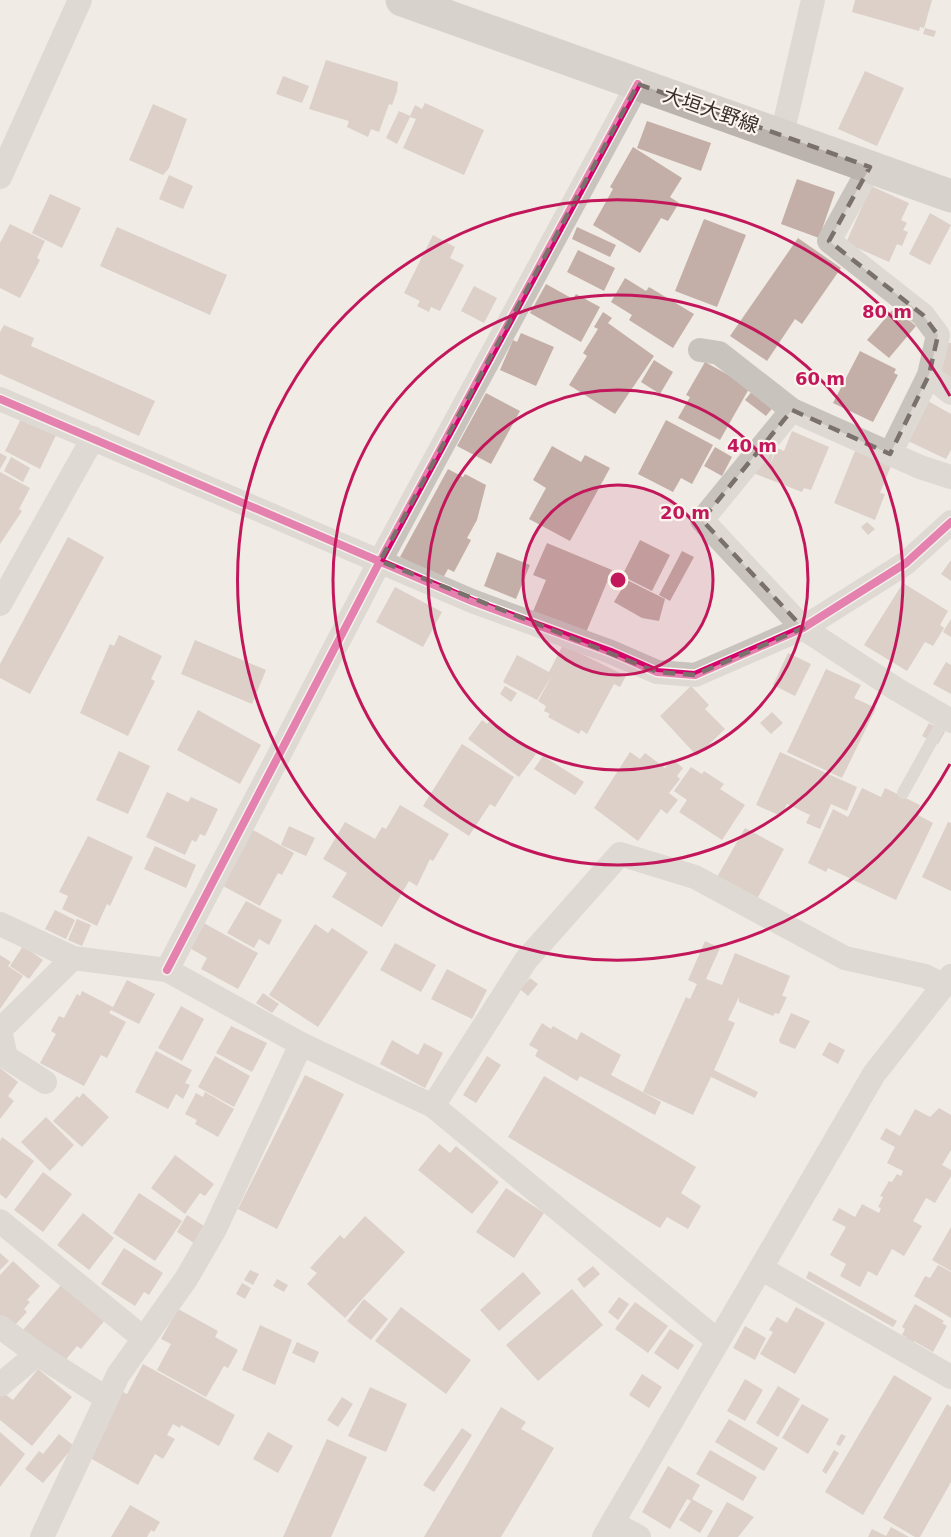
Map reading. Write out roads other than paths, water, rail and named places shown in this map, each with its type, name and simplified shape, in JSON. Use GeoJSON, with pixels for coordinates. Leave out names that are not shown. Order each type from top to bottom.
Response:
{"type":"FeatureCollection","features":[{"type":"Feature","properties":{"kind":"main road","name":"大垣大野線"},"geometry":{"type":"LineString","coordinates":[[402,0],[951,196]]}},
{"type":"Feature","properties":{"kind":"street"},"geometry":{"type":"LineString","coordinates":[[0,177],[80,0]]}},
{"type":"Feature","properties":{"kind":"street"},"geometry":{"type":"LineString","coordinates":[[782,135],[813,0]]}},
{"type":"Feature","properties":{"kind":"street"},"geometry":{"type":"LineString","coordinates":[[167,970],[380,561],[638,84]]}},
{"type":"Feature","properties":{"kind":"street"},"geometry":{"type":"LineString","coordinates":[[870,167],[828,241],[923,315],[938,335],[929,375],[890,454]]}},
{"type":"Feature","properties":{"kind":"street"},"geometry":{"type":"LineString","coordinates":[[700,350],[718,353],[792,410],[890,454],[951,477]]}},
{"type":"Feature","properties":{"kind":"street"},"geometry":{"type":"LineString","coordinates":[[929,375],[951,393]]}},
{"type":"Feature","properties":{"kind":"street"},"geometry":{"type":"LineString","coordinates":[[0,399],[472,601],[611,652],[657,672],[695,675],[803,628],[906,563],[951,522]]}},
{"type":"Feature","properties":{"kind":"street"},"geometry":{"type":"LineString","coordinates":[[792,410],[702,520],[803,628],[896,689],[948,719]]}},
{"type":"Feature","properties":{"kind":"street"},"geometry":{"type":"LineString","coordinates":[[0,604],[93,438]]}},
{"type":"Feature","properties":{"kind":"street"},"geometry":{"type":"LineString","coordinates":[[433,1106],[526,960],[620,854],[695,877],[845,958],[947,980],[874,1074],[609,1530],[639,1537]]}},
{"type":"Feature","properties":{"kind":"street"},"geometry":{"type":"LineString","coordinates":[[0,924],[73,958],[167,970],[301,1044],[433,1106],[718,1341]]}},
{"type":"Feature","properties":{"kind":"street"},"geometry":{"type":"LineString","coordinates":[[45,1082],[6,1057],[0,1030],[73,958]]}},
{"type":"Feature","properties":{"kind":"street"},"geometry":{"type":"LineString","coordinates":[[42,1537],[118,1375],[186,1279],[215,1229],[301,1044]]}},
{"type":"Feature","properties":{"kind":"street"},"geometry":{"type":"LineString","coordinates":[[0,1221],[143,1338]]}},
{"type":"Feature","properties":{"kind":"street"},"geometry":{"type":"LineString","coordinates":[[762,1269],[951,1377]]}},
{"type":"Feature","properties":{"kind":"street"},"geometry":{"type":"LineString","coordinates":[[0,1327],[37,1354],[106,1398]]}},
{"type":"Feature","properties":{"kind":"street"},"geometry":{"type":"LineString","coordinates":[[0,1385],[37,1354]]}},
{"type":"Feature","properties":{"kind":"lane"},"geometry":{"type":"LineString","coordinates":[[903,793],[948,719]]}}]}
